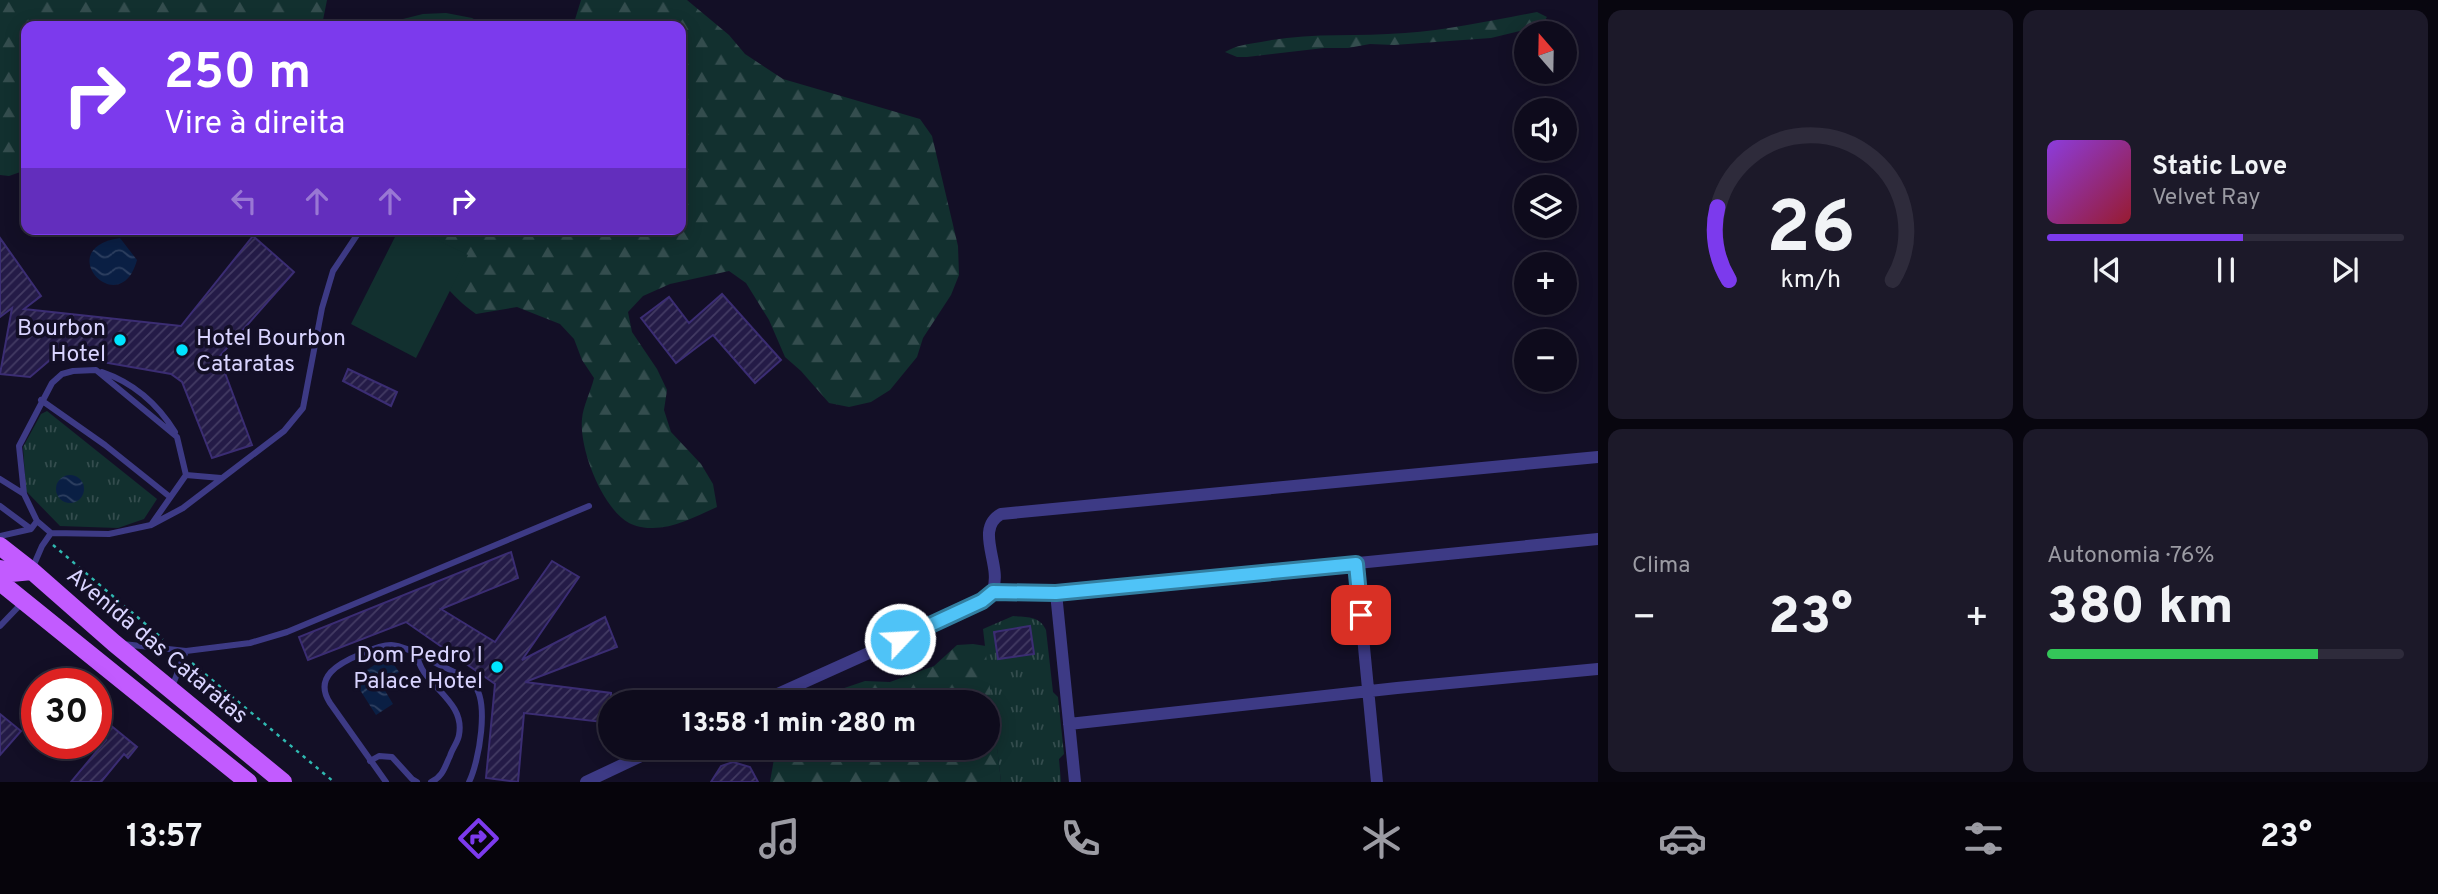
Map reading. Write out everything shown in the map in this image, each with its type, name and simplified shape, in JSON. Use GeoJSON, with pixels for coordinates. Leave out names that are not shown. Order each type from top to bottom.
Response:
{"type":"FeatureCollection","features":[{"type":"Feature","properties":{"kind":"main road","name":"Avenida das Cataratas"},"geometry":{"type":"LineString","coordinates":[[0,546],[283,782]]}},
{"type":"Feature","properties":{"kind":"main road"},"geometry":{"type":"LineString","coordinates":[[0,569],[11,573],[32,570]]}},
{"type":"Feature","properties":{"kind":"main road"},"geometry":{"type":"LineString","coordinates":[[0,582],[248,782]]}},
{"type":"Feature","properties":{"kind":"street"},"geometry":{"type":"LineString","coordinates":[[993,592],[995,581],[989,528],[993,519],[1001,514],[1598,457]]}},
{"type":"Feature","properties":{"kind":"street"},"geometry":{"type":"LineString","coordinates":[[787,690],[968,608],[993,592],[1056,593],[1598,539]]}},
{"type":"Feature","properties":{"kind":"street"},"geometry":{"type":"LineString","coordinates":[[1356,564],[1377,782]]}},
{"type":"Feature","properties":{"kind":"street"},"geometry":{"type":"LineString","coordinates":[[1056,593],[1075,782]]}},
{"type":"Feature","properties":{"kind":"street"},"geometry":{"type":"LineString","coordinates":[[1069,724],[1598,669]]}},
{"type":"Feature","properties":{"kind":"street"},"geometry":{"type":"LineString","coordinates":[[586,782],[633,760]]}},
{"type":"Feature","properties":{"kind":"lane"},"geometry":{"type":"LineString","coordinates":[[151,525],[186,475],[177,437],[96,370],[83,369],[62,374],[51,383],[19,446],[24,494],[37,521],[51,533],[109,534],[151,525],[183,508],[284,431],[303,408],[322,308],[333,271],[357,235]]}},
{"type":"Feature","properties":{"kind":"lane"},"geometry":{"type":"LineString","coordinates":[[41,400],[105,445],[170,497]]}},
{"type":"Feature","properties":{"kind":"lane"},"geometry":{"type":"LineString","coordinates":[[186,475],[221,478]]}},
{"type":"Feature","properties":{"kind":"lane"},"geometry":{"type":"LineString","coordinates":[[0,479],[24,494]]}},
{"type":"Feature","properties":{"kind":"lane"},"geometry":{"type":"LineString","coordinates":[[0,506],[31,529]]}},
{"type":"Feature","properties":{"kind":"lane"},"geometry":{"type":"LineString","coordinates":[[114,643],[186,651],[250,643],[287,632],[589,506]]}},
{"type":"Feature","properties":{"kind":"lane"},"geometry":{"type":"LineString","coordinates":[[0,536],[31,529],[37,521]]}},
{"type":"Feature","properties":{"kind":"lane"},"geometry":{"type":"LineString","coordinates":[[32,570],[51,533]]}},
{"type":"Feature","properties":{"kind":"lane"},"geometry":{"type":"LineString","coordinates":[[0,626],[24,602]]}},
{"type":"Feature","properties":{"kind":"lane"},"geometry":{"type":"LineString","coordinates":[[386,782],[324,691],[326,678],[332,669],[382,646],[400,646],[417,654],[470,681],[480,695],[482,713],[475,768],[470,782]]}},
{"type":"Feature","properties":{"kind":"lane"},"geometry":{"type":"LineString","coordinates":[[171,688],[186,651]]}},
{"type":"Feature","properties":{"kind":"lane"},"geometry":{"type":"LineString","coordinates":[[417,654],[421,669],[445,695],[458,724],[459,735],[440,776],[431,782]]}},
{"type":"Feature","properties":{"kind":"lane"},"geometry":{"type":"LineString","coordinates":[[370,761],[379,756],[392,757],[417,782]]}},
{"type":"Feature","properties":{"kind":"green space"},"geometry":{"type":"Polygon","coordinates":[[[0,0],[327,0],[322,21],[21,21],[21,172],[9,176],[0,175],[0,0]]]}},
{"type":"Feature","properties":{"kind":"green space"},"geometry":{"type":"Polygon","coordinates":[[[581,0],[687,0],[729,35],[745,54],[783,79],[920,119],[932,136],[958,246],[959,275],[951,295],[923,338],[917,357],[890,390],[871,402],[849,407],[829,403],[785,357],[769,320],[746,283],[729,271],[670,284],[643,296],[628,312],[632,332],[657,369],[667,390],[664,410],[671,432],[701,464],[713,484],[717,507],[685,521],[659,528],[629,523],[610,505],[594,477],[582,431],[583,414],[594,378],[582,360],[574,339],[560,324],[517,307],[476,314],[446,286],[416,235],[686,235],[686,21],[575,21],[581,0]]]}},
{"type":"Feature","properties":{"kind":"green space"},"geometry":{"type":"Polygon","coordinates":[[[1537,12],[1547,17],[1544,21],[1514,21],[1514,32],[1491,38],[1394,45],[1370,44],[1247,57],[1237,57],[1225,52],[1243,45],[1279,39],[1422,32],[1537,12]]]}},
{"type":"Feature","properties":{"kind":"green space"},"geometry":{"type":"Polygon","coordinates":[[[446,13],[477,21],[402,21],[423,14],[446,13]]]}},
{"type":"Feature","properties":{"kind":"green space"},"geometry":{"type":"Polygon","coordinates":[[[396,235],[427,235],[468,255],[416,358],[351,324],[396,235]]]}},
{"type":"Feature","properties":{"kind":"green space"},"geometry":{"type":"Polygon","coordinates":[[[47,411],[157,499],[144,519],[118,528],[60,526],[26,491],[23,447],[41,414],[47,411]]]}},
{"type":"Feature","properties":{"kind":"green space"},"geometry":{"type":"Polygon","coordinates":[[[1013,616],[1037,620],[1046,630],[1053,692],[1058,697],[1064,754],[1059,759],[1061,782],[1001,782],[998,760],[1000,690],[990,690],[983,629],[1013,616]]]}},
{"type":"Feature","properties":{"kind":"green space"},"geometry":{"type":"Polygon","coordinates":[[[957,645],[986,646],[991,690],[838,690],[865,681],[890,682],[934,666],[957,645]]]}},
{"type":"Feature","properties":{"kind":"green space"},"geometry":{"type":"Polygon","coordinates":[[[774,760],[999,760],[1001,782],[770,782],[774,760]]]}},
{"type":"Feature","properties":{"kind":"water"},"geometry":{"type":"Polygon","coordinates":[[[120,238],[137,260],[129,278],[117,285],[106,283],[96,276],[90,266],[91,255],[100,244],[120,238]]]}},
{"type":"Feature","properties":{"kind":"water"},"geometry":{"type":"Polygon","coordinates":[[[70,475],[80,479],[84,489],[80,499],[70,503],[60,499],[56,489],[60,479],[70,475]]]}},
{"type":"Feature","properties":{"kind":"water"},"geometry":{"type":"Polygon","coordinates":[[[388,656],[399,672],[381,684],[393,704],[376,715],[353,679],[388,656]]]}},
{"type":"Feature","properties":{"kind":"building","name":"Bourbon Hotel"},"geometry":{"type":"Polygon","coordinates":[[[253,236],[294,272],[219,357],[252,445],[212,458],[182,382],[171,374],[57,354],[30,377],[0,374],[12,308],[0,317],[0,238],[41,296],[24,309],[181,326],[253,236]]]}},
{"type":"Feature","properties":{"kind":"building"},"geometry":{"type":"Polygon","coordinates":[[[722,294],[781,360],[755,383],[713,335],[676,363],[641,318],[669,297],[689,323],[722,294]]]}},
{"type":"Feature","properties":{"kind":"building"},"geometry":{"type":"Polygon","coordinates":[[[348,369],[397,392],[391,406],[343,381],[348,369]]]}},
{"type":"Feature","properties":{"kind":"building"},"geometry":{"type":"Polygon","coordinates":[[[511,552],[518,578],[441,609],[495,642],[552,561],[579,577],[522,660],[605,617],[617,647],[525,682],[598,691],[598,722],[524,713],[518,782],[486,778],[495,684],[406,622],[308,660],[299,637],[511,552]]]}},
{"type":"Feature","properties":{"kind":"building"},"geometry":{"type":"Polygon","coordinates":[[[1030,626],[1034,654],[998,659],[994,632],[1030,626]]]}},
{"type":"Feature","properties":{"kind":"building"},"geometry":{"type":"Polygon","coordinates":[[[0,714],[21,731],[0,755],[0,714]]]}},
{"type":"Feature","properties":{"kind":"building"},"geometry":{"type":"Polygon","coordinates":[[[112,726],[137,747],[128,758],[124,754],[101,782],[71,782],[90,759],[112,759],[112,726]]]}},
{"type":"Feature","properties":{"kind":"building"},"geometry":{"type":"Polygon","coordinates":[[[733,762],[750,767],[758,782],[711,782],[721,766],[733,762]]]}},
{"type":"Feature","properties":{"kind":"place","name":"Bourbon Hotel"},"geometry":{"type":"Point","coordinates":[120,340]}},
{"type":"Feature","properties":{"kind":"place","name":"Hotel Bourbon Cataratas"},"geometry":{"type":"Point","coordinates":[182,350]}},
{"type":"Feature","properties":{"kind":"place","name":"Dom Pedro I Palace Hotel"},"geometry":{"type":"Point","coordinates":[497,667]}},
{"type":"Feature","properties":{"kind":"route"},"geometry":{"type":"LineString","coordinates":[[900,639],[982,601],[993,592],[1056,593],[1356,564],[1361,615]]}}]}
